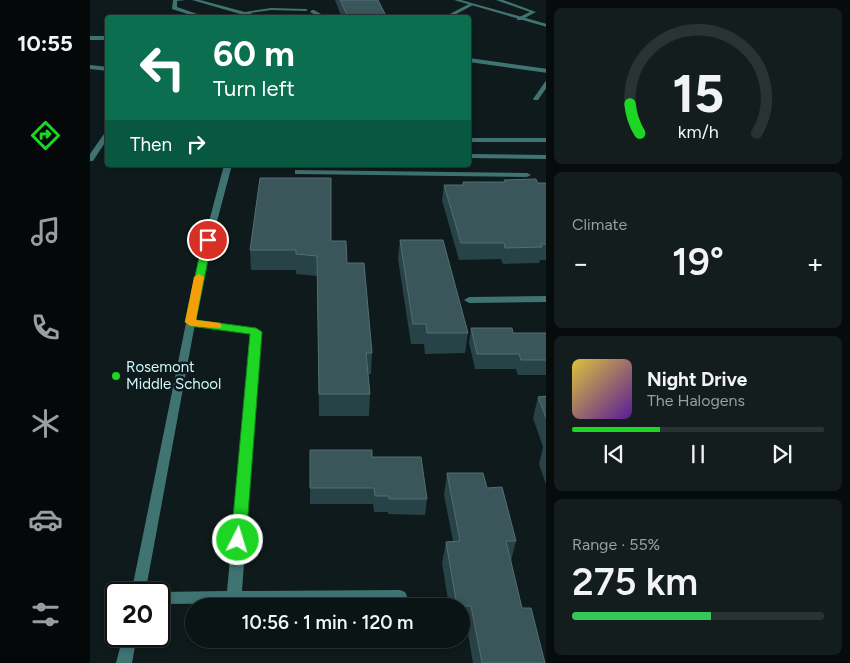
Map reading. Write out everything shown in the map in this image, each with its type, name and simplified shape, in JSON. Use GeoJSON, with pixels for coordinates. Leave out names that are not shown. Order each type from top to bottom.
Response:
{"type":"FeatureCollection","features":[{"type":"Feature","properties":{"kind":"street"},"geometry":{"type":"LineString","coordinates":[[184,0],[175,0],[174,8],[197,15]]}},
{"type":"Feature","properties":{"kind":"street"},"geometry":{"type":"LineString","coordinates":[[194,0],[253,15]]}},
{"type":"Feature","properties":{"kind":"street"},"geometry":{"type":"LineString","coordinates":[[456,0],[519,20],[546,26]]}},
{"type":"Feature","properties":{"kind":"street"},"geometry":{"type":"LineString","coordinates":[[498,0],[534,12],[519,20]]}},
{"type":"Feature","properties":{"kind":"street"},"geometry":{"type":"LineString","coordinates":[[450,15],[471,5]]}},
{"type":"Feature","properties":{"kind":"street"},"geometry":{"type":"LineString","coordinates":[[244,12],[271,8],[306,10]]}},
{"type":"Feature","properties":{"kind":"street"},"geometry":{"type":"LineString","coordinates":[[312,11],[320,15]]}},
{"type":"Feature","properties":{"kind":"street"},"geometry":{"type":"LineString","coordinates":[[90,38],[105,38]]}},
{"type":"Feature","properties":{"kind":"street"},"geometry":{"type":"LineString","coordinates":[[471,60],[546,71]]}},
{"type":"Feature","properties":{"kind":"street"},"geometry":{"type":"LineString","coordinates":[[90,67],[105,68]]}},
{"type":"Feature","properties":{"kind":"street"},"geometry":{"type":"LineString","coordinates":[[536,99],[546,81]]}},
{"type":"Feature","properties":{"kind":"street"},"geometry":{"type":"LineString","coordinates":[[90,159],[105,136]]}},
{"type":"Feature","properties":{"kind":"street"},"geometry":{"type":"LineString","coordinates":[[471,140],[546,140]]}},
{"type":"Feature","properties":{"kind":"street"},"geometry":{"type":"LineString","coordinates":[[471,156],[546,157]]}},
{"type":"Feature","properties":{"kind":"street"},"geometry":{"type":"LineString","coordinates":[[140,582],[202,259],[227,167]]}},
{"type":"Feature","properties":{"kind":"street"},"geometry":{"type":"LineString","coordinates":[[428,167],[429,174]]}},
{"type":"Feature","properties":{"kind":"street"},"geometry":{"type":"LineString","coordinates":[[298,172],[527,175]]}},
{"type":"Feature","properties":{"kind":"street"},"geometry":{"type":"LineString","coordinates":[[469,300],[546,299]]}},
{"type":"Feature","properties":{"kind":"street"},"geometry":{"type":"LineString","coordinates":[[190,322],[256,332],[234,597]]}},
{"type":"Feature","properties":{"kind":"street"},"geometry":{"type":"LineString","coordinates":[[170,598],[400,596]]}},
{"type":"Feature","properties":{"kind":"street"},"geometry":{"type":"LineString","coordinates":[[124,663],[128,647]]}},
{"type":"Feature","properties":{"kind":"building"},"geometry":{"type":"Polygon","coordinates":[[[340,0],[378,0],[386,15],[347,15],[340,0]]]}},
{"type":"Feature","properties":{"kind":"building"},"geometry":{"type":"Polygon","coordinates":[[[260,178],[331,178],[331,241],[346,241],[347,263],[364,263],[372,353],[366,353],[370,394],[319,394],[317,256],[296,254],[296,250],[250,250],[260,178]]]}},
{"type":"Feature","properties":{"kind":"building"},"geometry":{"type":"Polygon","coordinates":[[[536,179],[538,183],[546,183],[546,244],[541,244],[542,247],[505,248],[504,243],[461,243],[444,185],[464,185],[463,182],[505,182],[504,180],[536,179]]]}},
{"type":"Feature","properties":{"kind":"building"},"geometry":{"type":"Polygon","coordinates":[[[400,240],[443,240],[468,333],[427,333],[426,324],[413,324],[400,240]]]}},
{"type":"Feature","properties":{"kind":"building"},"geometry":{"type":"Polygon","coordinates":[[[471,328],[512,328],[513,333],[546,333],[546,360],[521,360],[519,354],[477,354],[471,328]]]}},
{"type":"Feature","properties":{"kind":"building"},"geometry":{"type":"Polygon","coordinates":[[[546,396],[546,417],[538,397],[546,396]]]}},
{"type":"Feature","properties":{"kind":"building"},"geometry":{"type":"Polygon","coordinates":[[[310,450],[372,450],[372,457],[421,457],[427,499],[389,499],[389,496],[375,496],[374,488],[310,488],[310,450]]]}},
{"type":"Feature","properties":{"kind":"building"},"geometry":{"type":"Polygon","coordinates":[[[447,473],[483,473],[487,488],[502,487],[516,541],[506,541],[522,608],[531,608],[545,663],[482,663],[470,598],[456,598],[446,542],[460,541],[447,473]]]}},
{"type":"Feature","properties":{"kind":"slow traffic"},"geometry":{"type":"LineString","coordinates":[[199,277],[190,322],[216,326]]}},
{"type":"Feature","properties":{"kind":"place","name":"Rosemont Middle School"},"geometry":{"type":"Point","coordinates":[116,376]}},
{"type":"Feature","properties":{"kind":"route"},"geometry":{"type":"LineString","coordinates":[[208,240],[202,259],[190,322],[256,332],[238,540]]}}]}
